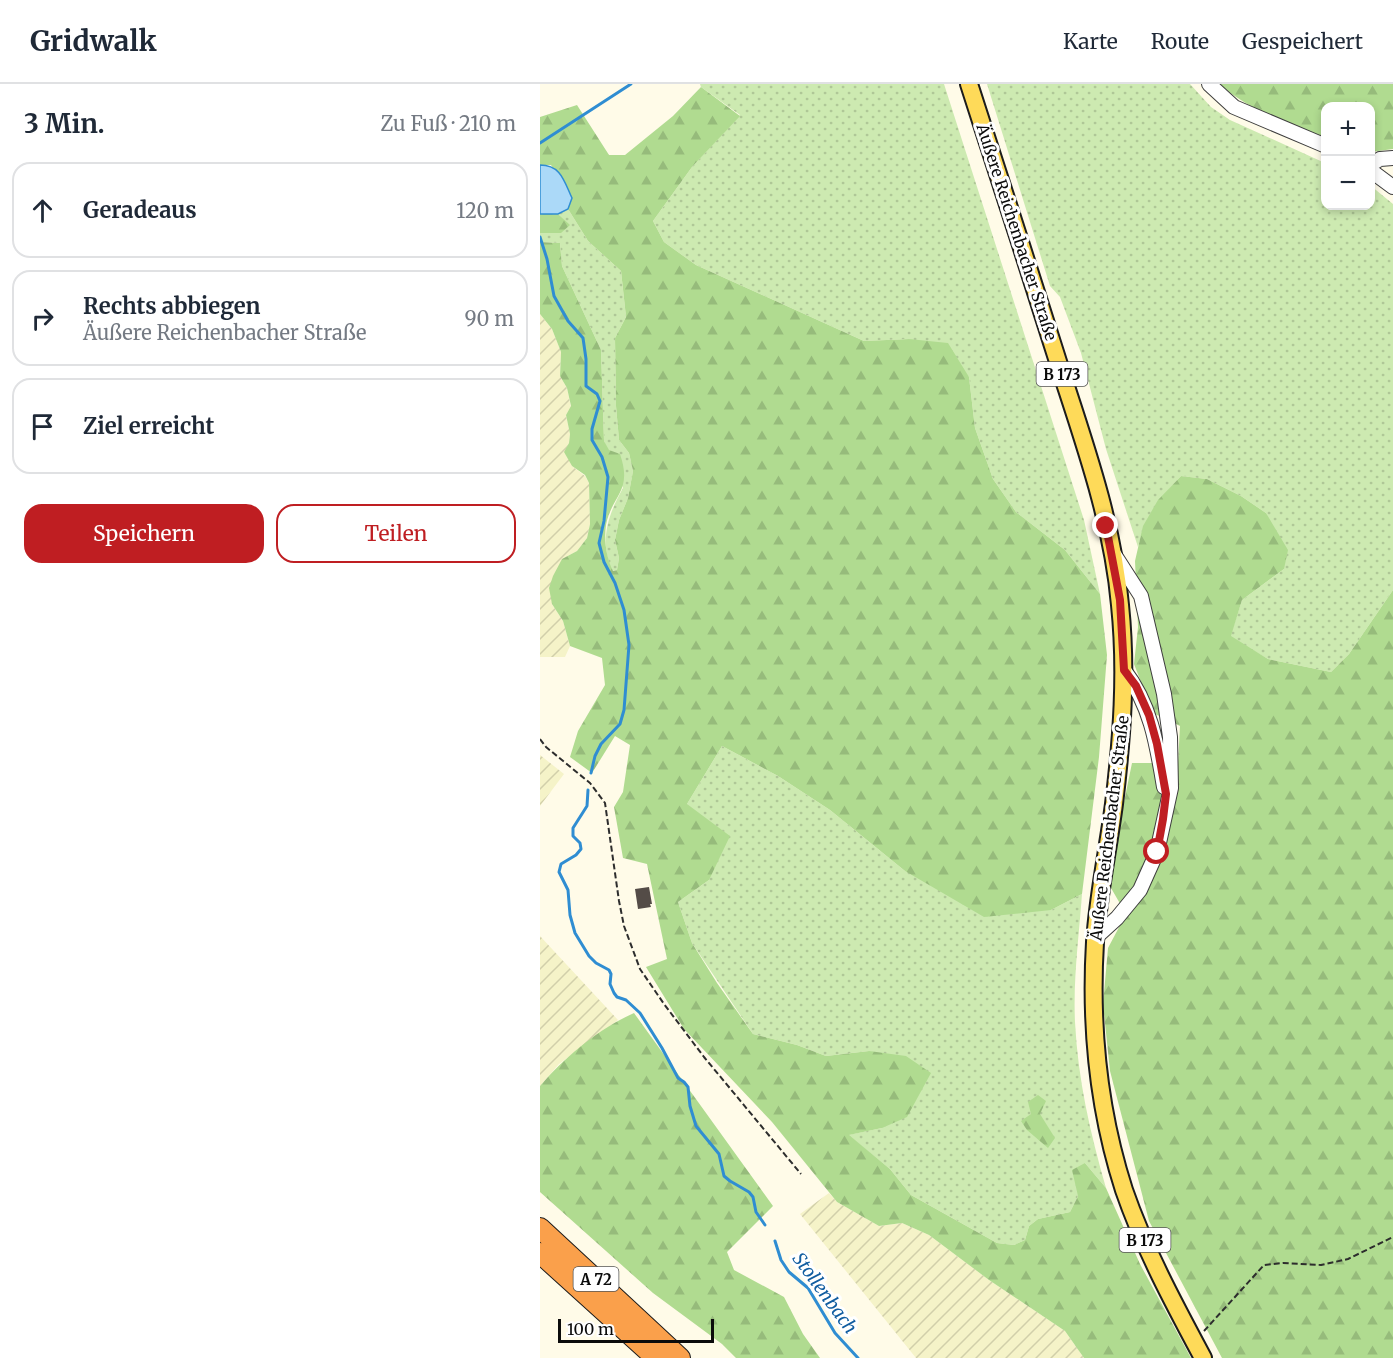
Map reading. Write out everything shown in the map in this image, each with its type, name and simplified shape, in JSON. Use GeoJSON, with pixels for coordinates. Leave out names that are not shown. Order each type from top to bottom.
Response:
{"type":"FeatureCollection","features":[{"type":"Feature","properties":{"kind":"highway","name":"A 72"},"geometry":{"type":"LineString","coordinates":[[540,1228],[680,1358]]}},
{"type":"Feature","properties":{"kind":"highway","name":"A 72"},"geometry":{"type":"LineString","coordinates":[[540,1252],[656,1358]]}},
{"type":"Feature","properties":{"kind":"main road","name":"Äußere Reichenbacher Straße"},"geometry":{"type":"LineString","coordinates":[[969,84],[1077,420],[1098,490],[1111,550],[1120,600],[1124,670],[1120,750],[1095,938],[1093,1008],[1095,1046],[1102,1104],[1125,1192],[1139,1227],[1203,1358]]}},
{"type":"Feature","properties":{"kind":"street"},"geometry":{"type":"LineString","coordinates":[[1209,84],[1234,107],[1321,144]]}},
{"type":"Feature","properties":{"kind":"street"},"geometry":{"type":"LineString","coordinates":[[1375,162],[1380,159],[1393,158]]}},
{"type":"Feature","properties":{"kind":"street"},"geometry":{"type":"LineString","coordinates":[[1375,173],[1393,187]]}},
{"type":"Feature","properties":{"kind":"street"},"geometry":{"type":"LineString","coordinates":[[1111,550],[1141,596],[1164,694],[1170,737],[1171,788],[1163,819]]}},
{"type":"Feature","properties":{"kind":"street"},"geometry":{"type":"LineString","coordinates":[[1095,938],[1117,918],[1140,890],[1157,852],[1166,794],[1149,715],[1136,686],[1124,670]]}},
{"type":"Feature","properties":{"kind":"path"},"geometry":{"type":"LineString","coordinates":[[540,739],[546,747],[590,783],[605,803],[620,909],[631,948],[640,969],[658,997],[704,1057],[801,1173]]}},
{"type":"Feature","properties":{"kind":"path"},"geometry":{"type":"LineString","coordinates":[[1194,1342],[1264,1265],[1283,1263],[1321,1265],[1348,1259],[1393,1237]]}},
{"type":"Feature","properties":{"kind":"shaded area"},"geometry":{"type":"Polygon","coordinates":[[[540,314],[552,329],[561,352],[560,376],[567,388],[571,407],[566,415],[570,434],[565,452],[572,466],[585,476],[589,483],[590,524],[587,538],[577,551],[562,559],[552,604],[563,621],[570,646],[565,657],[540,657],[540,314]]]}},
{"type":"Feature","properties":{"kind":"shaded area"},"geometry":{"type":"Polygon","coordinates":[[[540,755],[564,774],[540,806],[540,755]]]}},
{"type":"Feature","properties":{"kind":"shaded area"},"geometry":{"type":"Polygon","coordinates":[[[540,936],[618,1020],[559,1064],[540,1086],[540,936]]]}},
{"type":"Feature","properties":{"kind":"shaded area"},"geometry":{"type":"Polygon","coordinates":[[[829,1193],[837,1202],[879,1226],[902,1223],[929,1235],[989,1280],[1065,1331],[1084,1358],[916,1358],[800,1214],[829,1193]]]}},
{"type":"Feature","properties":{"kind":"green space"},"geometry":{"type":"Polygon","coordinates":[[[700,84],[944,84],[1084,520],[1100,594],[1065,550],[1016,512],[993,479],[975,428],[969,377],[909,339],[864,341],[696,265],[664,242],[653,221],[692,167],[740,115],[700,84]]]}},
{"type":"Feature","properties":{"kind":"green space"},"geometry":{"type":"Polygon","coordinates":[[[987,84],[1190,84],[1211,107],[1230,120],[1321,161],[1321,210],[1375,210],[1375,189],[1393,204],[1393,590],[1349,654],[1331,672],[1268,659],[1230,637],[1242,600],[1284,569],[1266,513],[1241,496],[1207,479],[1181,476],[1154,508],[1138,547],[1106,449],[1081,353],[1060,297],[1050,286],[987,84]]]}},
{"type":"Feature","properties":{"kind":"green space"},"geometry":{"type":"Polygon","coordinates":[[[1219,84],[1393,84],[1393,149],[1375,151],[1375,102],[1321,102],[1321,135],[1256,109],[1219,84]]]}},
{"type":"Feature","properties":{"kind":"green space"},"geometry":{"type":"Polygon","coordinates":[[[701,87],[740,116],[692,167],[653,221],[664,242],[696,265],[864,341],[909,339],[948,343],[969,377],[975,428],[993,479],[1016,512],[1065,550],[1100,594],[1107,655],[1099,757],[1082,894],[1051,910],[984,917],[905,871],[830,810],[778,776],[722,746],[687,804],[730,836],[709,880],[678,902],[692,943],[753,1034],[797,1045],[826,1056],[869,1051],[906,1056],[931,1073],[907,1117],[882,1128],[849,1135],[890,1169],[911,1195],[997,1243],[1014,1245],[1025,1240],[1029,1226],[1038,1219],[1070,1212],[1078,1196],[1072,1170],[1085,1163],[1106,1188],[1140,1264],[1191,1358],[1084,1358],[1065,1331],[989,1280],[929,1235],[902,1223],[879,1226],[837,1202],[772,1122],[684,1029],[646,967],[667,959],[647,864],[623,858],[614,807],[623,792],[630,745],[615,736],[592,773],[570,757],[578,731],[605,685],[602,658],[570,646],[563,621],[552,604],[549,588],[562,559],[577,551],[587,538],[590,524],[589,483],[585,475],[572,466],[564,452],[569,443],[570,434],[566,415],[571,406],[567,388],[560,376],[561,352],[552,329],[540,314],[540,242],[560,243],[562,266],[601,350],[604,441],[609,450],[620,454],[624,477],[623,485],[606,525],[606,548],[613,571],[617,570],[619,558],[615,540],[619,520],[628,498],[633,471],[629,453],[619,440],[616,406],[615,338],[626,317],[621,271],[588,241],[568,209],[572,198],[551,165],[540,165],[540,117],[577,105],[609,155],[625,155],[673,116],[701,87]]]}},
{"type":"Feature","properties":{"kind":"green space"},"geometry":{"type":"Polygon","coordinates":[[[568,209],[588,241],[621,271],[626,317],[615,338],[616,406],[619,440],[629,453],[633,471],[628,498],[619,520],[615,540],[619,558],[617,570],[612,571],[606,549],[607,528],[613,508],[623,488],[604,441],[601,350],[562,266],[560,243],[540,242],[540,233],[569,225],[558,214],[568,209]]]}},
{"type":"Feature","properties":{"kind":"green space"},"geometry":{"type":"Polygon","coordinates":[[[540,214],[558,214],[570,225],[561,233],[540,233],[540,214]]]}},
{"type":"Feature","properties":{"kind":"green space"},"geometry":{"type":"Polygon","coordinates":[[[1181,476],[1207,479],[1241,496],[1266,513],[1288,550],[1284,569],[1242,600],[1231,636],[1268,659],[1331,672],[1349,654],[1393,590],[1393,1358],[1222,1358],[1149,1221],[1110,1071],[1103,1004],[1108,948],[1126,914],[1111,888],[1118,831],[1132,763],[1178,763],[1180,726],[1153,713],[1134,664],[1138,627],[1135,561],[1143,526],[1158,500],[1181,476]]]}},
{"type":"Feature","properties":{"kind":"green space"},"geometry":{"type":"Polygon","coordinates":[[[722,746],[778,776],[830,810],[905,871],[1051,910],[1082,894],[1075,1022],[1086,1106],[1106,1188],[1085,1163],[1078,1196],[1070,1212],[1038,1219],[1029,1226],[1025,1240],[1014,1245],[997,1243],[911,1195],[890,1169],[848,1135],[882,1128],[869,1051],[826,1056],[797,1045],[753,1034],[692,943],[678,902],[709,880],[687,804],[722,746]]]}},
{"type":"Feature","properties":{"kind":"green space"},"geometry":{"type":"Polygon","coordinates":[[[634,1013],[773,1206],[727,1252],[734,1270],[784,1297],[803,1334],[820,1358],[736,1358],[722,1344],[653,1293],[540,1192],[540,1086],[583,1045],[608,1027],[634,1013]]]}},
{"type":"Feature","properties":{"kind":"green space"},"geometry":{"type":"Polygon","coordinates":[[[1038,1095],[1046,1101],[1040,1114],[1055,1138],[1048,1148],[1027,1130],[1021,1121],[1031,1114],[1028,1102],[1038,1095]]]}},
{"type":"Feature","properties":{"kind":"water"},"geometry":{"type":"Polygon","coordinates":[[[540,165],[553,168],[561,175],[572,198],[568,209],[558,214],[540,214],[540,165]]]}},
{"type":"Feature","properties":{"kind":"building"},"geometry":{"type":"Polygon","coordinates":[[[649,887],[651,907],[638,909],[635,889],[649,887]]]}},
{"type":"Feature","properties":{"kind":"waterway","name":"Stollenbach"},"geometry":{"type":"LineString","coordinates":[[540,143],[631,84]]}},
{"type":"Feature","properties":{"kind":"waterway","name":"Stollenbach"},"geometry":{"type":"LineString","coordinates":[[540,237],[554,296],[568,321],[583,338],[586,386],[597,394],[600,401],[592,429],[592,440],[602,457],[608,477],[604,521],[599,543],[604,562],[615,583],[624,610],[629,645],[624,710],[620,724],[601,744],[591,773]]}},
{"type":"Feature","properties":{"kind":"waterway","name":"Stollenbach"},"geometry":{"type":"LineString","coordinates":[[588,790],[587,806],[573,828],[573,836],[580,843],[581,849],[561,864],[559,872],[568,890],[570,915],[575,933],[589,956],[609,970],[610,984],[617,997],[626,1000],[640,1013],[678,1078],[688,1087],[690,1106],[696,1126],[719,1154],[724,1176],[749,1192],[753,1197],[756,1212],[765,1225]]}},
{"type":"Feature","properties":{"kind":"waterway","name":"Stollenbach"},"geometry":{"type":"LineString","coordinates":[[775,1241],[781,1260],[789,1272],[808,1288],[835,1333],[858,1358]]}},
{"type":"Feature","properties":{"kind":"route"},"geometry":{"type":"LineString","coordinates":[[1106,526],[1120,600],[1124,670],[1136,686],[1149,715],[1166,794],[1157,852]]}}]}
